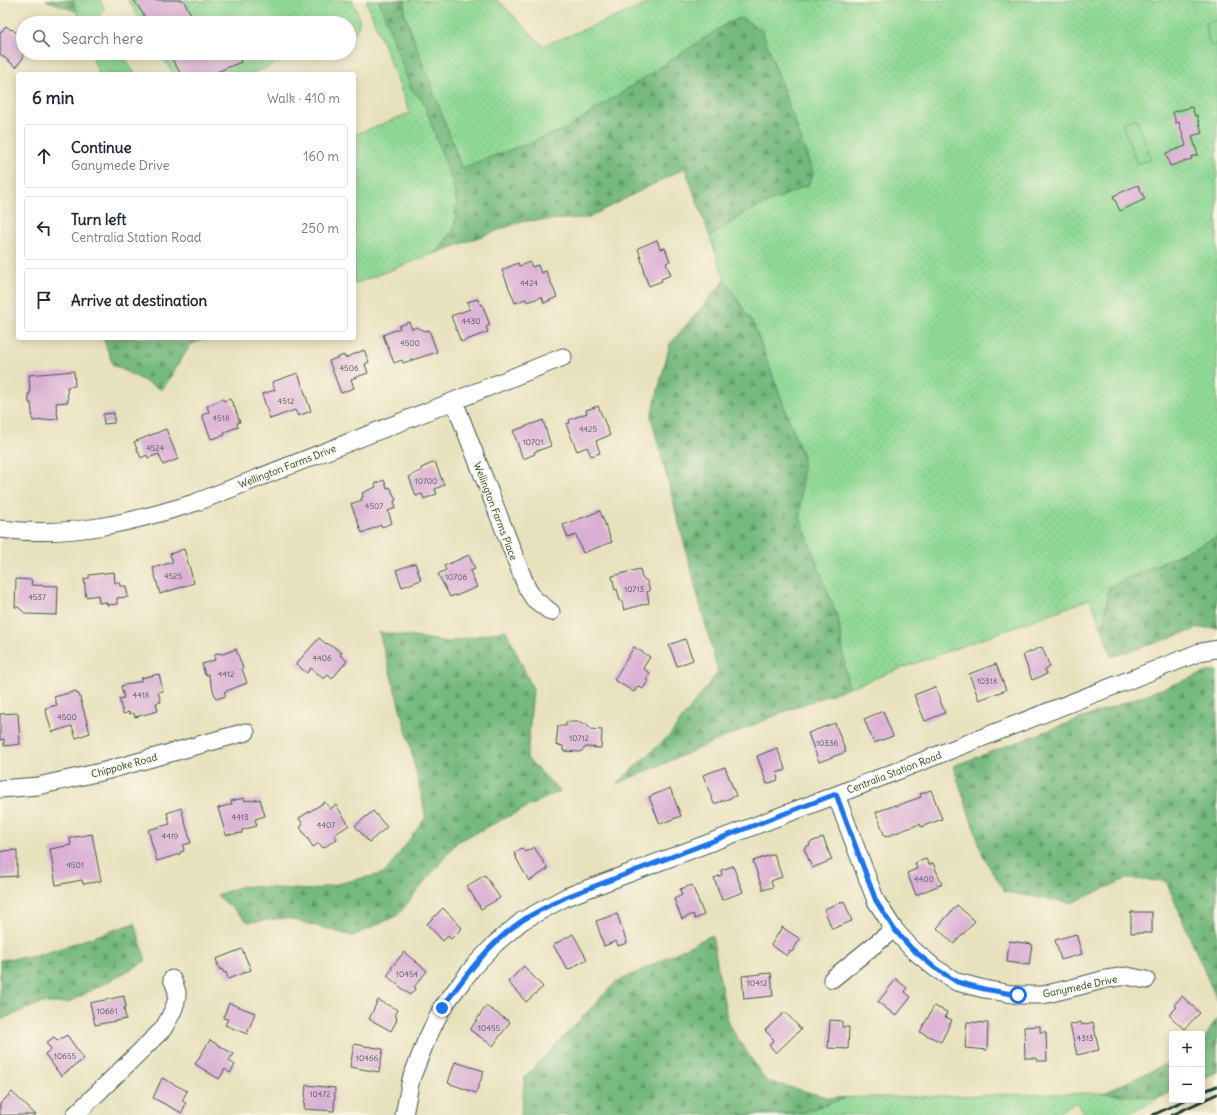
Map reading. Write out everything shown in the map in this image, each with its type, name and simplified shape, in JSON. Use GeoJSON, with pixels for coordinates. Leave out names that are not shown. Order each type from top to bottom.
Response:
{"type":"FeatureCollection","features":[{"type":"Feature","properties":{"kind":"street","name":"Wellington Farms Drive"},"geometry":{"type":"LineString","coordinates":[[0,529],[48,532],[78,531],[118,524],[158,514],[197,502],[563,357]]}},
{"type":"Feature","properties":{"kind":"street","name":"Wellington Farms Place"},"geometry":{"type":"LineString","coordinates":[[454,401],[527,588],[534,599],[551,612]]}},
{"type":"Feature","properties":{"kind":"street","name":"Centralia Station Road"},"geometry":{"type":"LineString","coordinates":[[404,1115],[411,1079],[426,1041],[442,1008],[474,966],[496,943],[522,921],[566,897],[836,794],[1200,652],[1217,648]]}},
{"type":"Feature","properties":{"kind":"street","name":"Chippoke Road"},"geometry":{"type":"LineString","coordinates":[[0,789],[38,786],[105,771],[246,732]]}},
{"type":"Feature","properties":{"kind":"street","name":"Ganymede Drive"},"geometry":{"type":"LineString","coordinates":[[836,794],[876,901],[894,929],[911,948],[935,968],[957,982],[984,989],[1018,995],[1043,995],[1106,979],[1127,976],[1146,980]]}},
{"type":"Feature","properties":{"kind":"street"},"geometry":{"type":"LineString","coordinates":[[832,979],[894,929]]}},
{"type":"Feature","properties":{"kind":"street"},"geometry":{"type":"LineString","coordinates":[[74,1115],[163,1029],[176,1001],[177,992],[172,979]]}},
{"type":"Feature","properties":{"kind":"green space"},"geometry":{"type":"Polygon","coordinates":[[[46,0],[73,0],[77,12],[46,0]]]}},
{"type":"Feature","properties":{"kind":"green space"},"geometry":{"type":"Polygon","coordinates":[[[73,0],[100,0],[105,9],[100,16],[79,16],[73,0]]]}},
{"type":"Feature","properties":{"kind":"green space"},"geometry":{"type":"Polygon","coordinates":[[[128,0],[200,0],[201,2],[207,0],[352,0],[358,15],[359,24],[356,31],[356,16],[138,16],[128,0]]]}},
{"type":"Feature","properties":{"kind":"green space"},"geometry":{"type":"Polygon","coordinates":[[[366,0],[379,0],[411,89],[423,101],[452,181],[457,204],[454,229],[442,246],[433,254],[356,283],[356,134],[410,113],[366,0]]]}},
{"type":"Feature","properties":{"kind":"green space"},"geometry":{"type":"Polygon","coordinates":[[[379,0],[405,0],[404,13],[462,168],[566,129],[726,24],[741,18],[762,30],[813,173],[808,185],[744,213],[710,237],[685,168],[587,218],[523,221],[433,254],[442,246],[454,229],[457,204],[452,181],[423,101],[411,89],[379,0]]]}},
{"type":"Feature","properties":{"kind":"green space"},"geometry":{"type":"Polygon","coordinates":[[[405,0],[498,0],[543,46],[657,0],[1217,0],[1217,537],[1109,587],[1104,621],[1101,627],[1090,599],[848,688],[839,623],[800,518],[803,457],[754,326],[725,280],[710,237],[744,213],[808,185],[813,173],[762,30],[726,24],[566,129],[461,168],[404,13],[405,0]]]}},
{"type":"Feature","properties":{"kind":"green space"},"geometry":{"type":"Polygon","coordinates":[[[1217,20],[1217,44],[1210,46],[1205,24],[1217,20]]]}},
{"type":"Feature","properties":{"kind":"green space"},"geometry":{"type":"Polygon","coordinates":[[[94,60],[126,60],[134,72],[98,72],[94,60]]]}},
{"type":"Feature","properties":{"kind":"green space"},"geometry":{"type":"Polygon","coordinates":[[[165,60],[286,60],[255,72],[172,72],[165,60]]]}},
{"type":"Feature","properties":{"kind":"green space"},"geometry":{"type":"Polygon","coordinates":[[[1136,119],[1151,159],[1137,164],[1122,123],[1136,119]]]}},
{"type":"Feature","properties":{"kind":"green space"},"geometry":{"type":"Polygon","coordinates":[[[725,280],[754,326],[803,457],[800,518],[839,623],[848,688],[788,710],[616,784],[670,735],[718,672],[651,417],[670,344],[725,280]]]}},
{"type":"Feature","properties":{"kind":"green space"},"geometry":{"type":"Polygon","coordinates":[[[104,340],[202,340],[191,344],[162,390],[113,365],[104,340]]]}},
{"type":"Feature","properties":{"kind":"green space"},"geometry":{"type":"Polygon","coordinates":[[[1217,537],[1217,628],[1200,628],[1112,657],[1101,627],[1104,621],[1109,587],[1217,537]]]}},
{"type":"Feature","properties":{"kind":"green space"},"geometry":{"type":"Polygon","coordinates":[[[506,630],[533,689],[527,758],[560,791],[457,842],[398,915],[353,936],[287,918],[248,922],[217,895],[241,886],[311,890],[385,873],[426,817],[409,741],[379,632],[449,642],[506,630]]]}},
{"type":"Feature","properties":{"kind":"green space"},"geometry":{"type":"Polygon","coordinates":[[[1217,671],[1217,1000],[1166,881],[1126,879],[1071,903],[1005,892],[984,858],[953,766],[1207,672],[1217,671]]]}},
{"type":"Feature","properties":{"kind":"green space"},"geometry":{"type":"Polygon","coordinates":[[[135,923],[146,961],[68,1003],[41,1003],[0,1020],[0,960],[36,956],[135,923]]]}},
{"type":"Feature","properties":{"kind":"green space"},"geometry":{"type":"Polygon","coordinates":[[[712,935],[728,1024],[766,1081],[831,1098],[846,1098],[804,1112],[742,1115],[521,1115],[525,1077],[615,983],[712,935]]]}},
{"type":"Feature","properties":{"kind":"green space"},"geometry":{"type":"Polygon","coordinates":[[[1217,1018],[1217,1072],[1205,1078],[1205,1067],[1205,1038],[1217,1018]]]}},
{"type":"Feature","properties":{"kind":"green space"},"geometry":{"type":"Polygon","coordinates":[[[1169,1062],[1169,1093],[1159,1098],[1104,1093],[1169,1062]]]}},
{"type":"Feature","properties":{"kind":"green space"},"geometry":{"type":"Polygon","coordinates":[[[1104,1093],[1159,1098],[1125,1115],[1084,1115],[1076,1102],[1053,1115],[742,1115],[804,1112],[831,1098],[1104,1093]]]}},
{"type":"Feature","properties":{"kind":"building"},"geometry":{"type":"Polygon","coordinates":[[[134,0],[183,0],[192,16],[144,16],[134,0]]]}},
{"type":"Feature","properties":{"kind":"building"},"geometry":{"type":"Polygon","coordinates":[[[6,26],[16,33],[16,60],[21,60],[16,67],[0,54],[0,33],[6,26]]]}},
{"type":"Feature","properties":{"kind":"building"},"geometry":{"type":"Polygon","coordinates":[[[172,60],[240,60],[241,62],[217,72],[180,72],[172,60]]]}},
{"type":"Feature","properties":{"kind":"building"},"geometry":{"type":"Polygon","coordinates":[[[1192,107],[1195,116],[1197,115],[1202,133],[1192,136],[1198,155],[1191,157],[1192,159],[1170,166],[1166,153],[1186,146],[1179,122],[1176,123],[1173,112],[1192,107]]]}},
{"type":"Feature","properties":{"kind":"building"},"geometry":{"type":"Polygon","coordinates":[[[1138,185],[1145,199],[1120,211],[1113,196],[1138,185]]]}},
{"type":"Feature","properties":{"kind":"building"},"geometry":{"type":"Polygon","coordinates":[[[657,240],[660,249],[665,248],[670,261],[666,263],[671,275],[661,279],[662,281],[649,286],[643,271],[638,248],[657,240]]]}},
{"type":"Feature","properties":{"kind":"building"},"geometry":{"type":"Polygon","coordinates":[[[530,262],[532,267],[538,265],[541,273],[546,271],[557,297],[544,303],[542,297],[527,302],[526,299],[515,303],[502,270],[518,263],[519,266],[530,262]]]}},
{"type":"Feature","properties":{"kind":"building"},"geometry":{"type":"Polygon","coordinates":[[[478,299],[480,305],[482,304],[490,325],[486,327],[488,332],[461,342],[451,316],[470,309],[467,302],[478,299]]]}},
{"type":"Feature","properties":{"kind":"building"},"geometry":{"type":"Polygon","coordinates":[[[409,322],[412,329],[417,327],[425,331],[429,330],[437,352],[403,363],[402,360],[394,363],[383,335],[400,328],[399,326],[409,322]]]}},
{"type":"Feature","properties":{"kind":"building"},"geometry":{"type":"Polygon","coordinates":[[[364,350],[369,362],[365,364],[368,373],[351,379],[354,388],[341,393],[329,361],[344,355],[345,358],[364,350]]]}},
{"type":"Feature","properties":{"kind":"building"},"geometry":{"type":"Polygon","coordinates":[[[74,371],[75,386],[67,387],[68,402],[56,403],[58,419],[33,421],[31,403],[29,403],[28,394],[30,394],[29,375],[74,371]]]}},
{"type":"Feature","properties":{"kind":"building"},"geometry":{"type":"Polygon","coordinates":[[[298,373],[311,411],[298,416],[295,410],[270,419],[262,394],[275,390],[272,382],[298,373]]]}},
{"type":"Feature","properties":{"kind":"building"},"geometry":{"type":"Polygon","coordinates":[[[223,399],[224,401],[230,399],[233,403],[240,422],[237,423],[238,427],[224,432],[225,435],[211,439],[202,415],[209,412],[207,406],[223,399]]]}},
{"type":"Feature","properties":{"kind":"building"},"geometry":{"type":"Polygon","coordinates":[[[598,406],[610,435],[596,441],[600,453],[591,456],[587,447],[577,451],[566,424],[570,423],[569,420],[587,413],[586,410],[598,406]]]}},
{"type":"Feature","properties":{"kind":"building"},"geometry":{"type":"Polygon","coordinates":[[[114,413],[114,423],[104,424],[103,414],[114,413]]]}},
{"type":"Feature","properties":{"kind":"building"},"geometry":{"type":"Polygon","coordinates":[[[543,420],[551,446],[534,452],[535,454],[523,459],[513,431],[543,420]]]}},
{"type":"Feature","properties":{"kind":"building"},"geometry":{"type":"Polygon","coordinates":[[[166,429],[178,459],[163,465],[159,454],[148,458],[147,455],[141,458],[134,442],[166,429]]]}},
{"type":"Feature","properties":{"kind":"building"},"geometry":{"type":"Polygon","coordinates":[[[435,462],[444,485],[435,489],[437,494],[424,499],[422,494],[416,496],[409,477],[422,470],[421,468],[435,462]]]}},
{"type":"Feature","properties":{"kind":"building"},"geometry":{"type":"Polygon","coordinates":[[[384,480],[387,488],[390,487],[396,500],[394,501],[396,508],[388,511],[392,523],[382,527],[381,525],[362,533],[351,504],[362,500],[362,493],[376,487],[375,484],[384,480]]]}},
{"type":"Feature","properties":{"kind":"building"},"geometry":{"type":"Polygon","coordinates":[[[600,511],[612,542],[583,553],[576,535],[568,538],[563,525],[600,511]]]}},
{"type":"Feature","properties":{"kind":"building"},"geometry":{"type":"Polygon","coordinates":[[[184,549],[194,583],[160,594],[153,568],[173,562],[170,554],[184,549]]]}},
{"type":"Feature","properties":{"kind":"building"},"geometry":{"type":"Polygon","coordinates":[[[469,555],[475,569],[470,571],[477,587],[450,597],[438,574],[446,570],[444,566],[469,555]]]}},
{"type":"Feature","properties":{"kind":"building"},"geometry":{"type":"Polygon","coordinates":[[[415,563],[421,580],[402,587],[396,570],[415,563]]]}},
{"type":"Feature","properties":{"kind":"building"},"geometry":{"type":"Polygon","coordinates":[[[640,569],[642,578],[647,581],[650,591],[647,591],[649,603],[624,610],[617,589],[615,590],[612,576],[640,569]]]}},
{"type":"Feature","properties":{"kind":"building"},"geometry":{"type":"Polygon","coordinates":[[[114,572],[115,583],[119,582],[120,586],[126,586],[128,597],[117,598],[117,604],[107,605],[106,602],[99,603],[98,595],[86,597],[84,579],[89,578],[89,575],[114,572]]]}},
{"type":"Feature","properties":{"kind":"building"},"geometry":{"type":"Polygon","coordinates":[[[16,579],[32,580],[31,585],[58,586],[57,615],[26,614],[18,607],[15,607],[16,579]]]}},
{"type":"Feature","properties":{"kind":"building"},"geometry":{"type":"Polygon","coordinates":[[[319,638],[326,644],[327,643],[332,647],[333,646],[342,653],[340,655],[347,661],[332,679],[328,675],[324,679],[311,668],[307,673],[296,664],[319,638]]]}},
{"type":"Feature","properties":{"kind":"building"},"geometry":{"type":"Polygon","coordinates":[[[685,639],[693,660],[677,666],[669,645],[685,639]]]}},
{"type":"Feature","properties":{"kind":"building"},"geometry":{"type":"Polygon","coordinates":[[[634,647],[650,657],[643,668],[650,673],[646,679],[648,681],[643,689],[638,686],[634,692],[614,680],[634,647]]]}},
{"type":"Feature","properties":{"kind":"building"},"geometry":{"type":"Polygon","coordinates":[[[1042,647],[1050,667],[1045,669],[1047,674],[1032,680],[1023,655],[1042,647]]]}},
{"type":"Feature","properties":{"kind":"building"},"geometry":{"type":"Polygon","coordinates":[[[236,649],[247,683],[224,692],[226,696],[216,699],[208,674],[205,675],[202,664],[215,660],[214,656],[217,653],[223,654],[236,649]]]}},
{"type":"Feature","properties":{"kind":"building"},"geometry":{"type":"Polygon","coordinates":[[[996,664],[1006,690],[979,700],[969,674],[996,664]]]}},
{"type":"Feature","properties":{"kind":"building"},"geometry":{"type":"Polygon","coordinates":[[[159,674],[163,691],[158,692],[161,702],[156,703],[158,711],[135,717],[134,713],[129,714],[129,712],[123,714],[119,699],[124,698],[121,686],[141,681],[141,678],[159,674]]]}},
{"type":"Feature","properties":{"kind":"building"},"geometry":{"type":"Polygon","coordinates":[[[935,687],[945,713],[925,721],[914,695],[935,687]]]}},
{"type":"Feature","properties":{"kind":"building"},"geometry":{"type":"Polygon","coordinates":[[[76,691],[77,694],[79,694],[90,733],[76,738],[72,726],[52,732],[45,708],[57,705],[54,697],[76,691]]]}},
{"type":"Feature","properties":{"kind":"building"},"geometry":{"type":"Polygon","coordinates":[[[883,711],[893,736],[874,743],[864,719],[883,711]]]}},
{"type":"Feature","properties":{"kind":"building"},"geometry":{"type":"Polygon","coordinates":[[[18,713],[20,744],[4,746],[4,739],[0,740],[0,714],[18,713]]]}},
{"type":"Feature","properties":{"kind":"building"},"geometry":{"type":"Polygon","coordinates":[[[566,722],[581,722],[581,724],[587,724],[590,729],[602,730],[601,748],[586,747],[580,752],[563,751],[563,746],[556,745],[558,726],[566,726],[566,722]]]}},
{"type":"Feature","properties":{"kind":"building"},"geometry":{"type":"Polygon","coordinates":[[[835,723],[846,752],[819,762],[808,733],[835,723]]]}},
{"type":"Feature","properties":{"kind":"building"},"geometry":{"type":"Polygon","coordinates":[[[777,748],[786,770],[776,773],[778,780],[767,784],[757,756],[777,748]]]}},
{"type":"Feature","properties":{"kind":"building"},"geometry":{"type":"Polygon","coordinates":[[[725,767],[736,796],[714,804],[703,775],[725,767]]]}},
{"type":"Feature","properties":{"kind":"building"},"geometry":{"type":"Polygon","coordinates":[[[670,788],[681,816],[660,824],[649,797],[670,788]]]}},
{"type":"Feature","properties":{"kind":"building"},"geometry":{"type":"Polygon","coordinates":[[[931,790],[942,819],[921,827],[920,824],[885,837],[876,812],[921,797],[920,794],[931,790]]]}},
{"type":"Feature","properties":{"kind":"building"},"geometry":{"type":"Polygon","coordinates":[[[244,798],[245,801],[260,799],[265,816],[255,819],[257,826],[242,830],[242,833],[226,835],[218,808],[232,804],[231,801],[244,798]]]}},
{"type":"Feature","properties":{"kind":"building"},"geometry":{"type":"Polygon","coordinates":[[[325,802],[330,809],[336,805],[349,825],[334,835],[337,839],[323,848],[319,843],[313,847],[300,827],[303,825],[299,818],[325,802]]]}},
{"type":"Feature","properties":{"kind":"building"},"geometry":{"type":"Polygon","coordinates":[[[181,808],[191,843],[183,845],[184,851],[180,852],[180,854],[157,861],[148,830],[170,824],[167,813],[181,808]]]}},
{"type":"Feature","properties":{"kind":"building"},"geometry":{"type":"Polygon","coordinates":[[[373,811],[387,827],[369,842],[355,826],[373,811]]]}},
{"type":"Feature","properties":{"kind":"building"},"geometry":{"type":"Polygon","coordinates":[[[92,834],[101,881],[83,884],[82,880],[56,885],[50,849],[71,845],[70,838],[92,834]]]}},
{"type":"Feature","properties":{"kind":"building"},"geometry":{"type":"Polygon","coordinates":[[[823,837],[832,860],[812,868],[804,848],[810,845],[809,843],[823,837]]]}},
{"type":"Feature","properties":{"kind":"building"},"geometry":{"type":"Polygon","coordinates":[[[534,847],[548,869],[529,881],[514,853],[522,848],[525,852],[534,847]]]}},
{"type":"Feature","properties":{"kind":"building"},"geometry":{"type":"Polygon","coordinates":[[[17,850],[17,876],[0,877],[0,852],[17,850]]]}},
{"type":"Feature","properties":{"kind":"building"},"geometry":{"type":"Polygon","coordinates":[[[774,854],[782,877],[771,881],[773,887],[763,890],[753,861],[774,854]]]}},
{"type":"Feature","properties":{"kind":"building"},"geometry":{"type":"Polygon","coordinates":[[[926,859],[929,865],[933,863],[942,884],[916,895],[907,873],[917,869],[915,863],[926,859]]]}},
{"type":"Feature","properties":{"kind":"building"},"geometry":{"type":"Polygon","coordinates":[[[733,866],[743,892],[722,900],[714,878],[722,875],[721,870],[733,866]]]}},
{"type":"Feature","properties":{"kind":"building"},"geometry":{"type":"Polygon","coordinates":[[[485,875],[500,898],[481,909],[467,886],[485,875]]]}},
{"type":"Feature","properties":{"kind":"building"},"geometry":{"type":"Polygon","coordinates":[[[692,885],[704,915],[695,919],[693,914],[682,919],[674,899],[682,895],[680,889],[692,885]]]}},
{"type":"Feature","properties":{"kind":"building"},"geometry":{"type":"Polygon","coordinates":[[[844,901],[852,921],[832,929],[824,909],[844,901]]]}},
{"type":"Feature","properties":{"kind":"building"},"geometry":{"type":"Polygon","coordinates":[[[957,905],[975,921],[954,944],[937,928],[957,905]]]}},
{"type":"Feature","properties":{"kind":"building"},"geometry":{"type":"Polygon","coordinates":[[[443,908],[462,928],[451,939],[448,936],[443,941],[427,924],[443,908]]]}},
{"type":"Feature","properties":{"kind":"building"},"geometry":{"type":"Polygon","coordinates":[[[1131,912],[1152,912],[1152,933],[1131,933],[1131,912]]]}},
{"type":"Feature","properties":{"kind":"building"},"geometry":{"type":"Polygon","coordinates":[[[617,914],[627,943],[618,946],[616,941],[604,946],[596,921],[617,914]]]}},
{"type":"Feature","properties":{"kind":"building"},"geometry":{"type":"Polygon","coordinates":[[[782,927],[800,939],[792,952],[790,951],[787,956],[771,945],[782,927]]]}},
{"type":"Feature","properties":{"kind":"building"},"geometry":{"type":"Polygon","coordinates":[[[573,934],[587,959],[568,970],[553,945],[573,934]]]}},
{"type":"Feature","properties":{"kind":"building"},"geometry":{"type":"Polygon","coordinates":[[[1076,934],[1082,954],[1061,960],[1055,940],[1076,934]]]}},
{"type":"Feature","properties":{"kind":"building"},"geometry":{"type":"Polygon","coordinates":[[[1009,941],[1032,944],[1029,965],[1007,962],[1009,941]]]}},
{"type":"Feature","properties":{"kind":"building"},"geometry":{"type":"Polygon","coordinates":[[[242,949],[251,970],[228,979],[226,972],[224,973],[222,969],[220,970],[216,959],[242,949]]]}},
{"type":"Feature","properties":{"kind":"building"},"geometry":{"type":"Polygon","coordinates":[[[404,952],[427,971],[414,987],[416,988],[410,995],[387,976],[392,969],[391,968],[404,952]]]}},
{"type":"Feature","properties":{"kind":"building"},"geometry":{"type":"Polygon","coordinates":[[[524,966],[543,987],[526,1002],[508,982],[524,966]]]}},
{"type":"Feature","properties":{"kind":"building"},"geometry":{"type":"Polygon","coordinates":[[[771,973],[773,996],[744,999],[742,976],[771,973]]]}},
{"type":"Feature","properties":{"kind":"building"},"geometry":{"type":"Polygon","coordinates":[[[896,979],[907,988],[905,992],[911,997],[896,1016],[878,1002],[896,979]]]}},
{"type":"Feature","properties":{"kind":"building"},"geometry":{"type":"Polygon","coordinates":[[[124,996],[126,1019],[95,1025],[90,1003],[124,996]]]}},
{"type":"Feature","properties":{"kind":"building"},"geometry":{"type":"Polygon","coordinates":[[[1182,996],[1200,1013],[1184,1029],[1169,1015],[1177,1007],[1174,1005],[1182,996]]]}},
{"type":"Feature","properties":{"kind":"building"},"geometry":{"type":"Polygon","coordinates":[[[378,1000],[398,1010],[395,1016],[397,1017],[397,1020],[391,1031],[369,1019],[378,1000]]]}},
{"type":"Feature","properties":{"kind":"building"},"geometry":{"type":"Polygon","coordinates":[[[229,1003],[255,1013],[247,1034],[225,1025],[228,1019],[223,1018],[229,1003]]]}},
{"type":"Feature","properties":{"kind":"building"},"geometry":{"type":"Polygon","coordinates":[[[486,1006],[510,1022],[493,1046],[470,1030],[486,1006]]]}},
{"type":"Feature","properties":{"kind":"building"},"geometry":{"type":"Polygon","coordinates":[[[934,1006],[947,1012],[945,1017],[952,1020],[941,1042],[920,1032],[934,1006]]]}},
{"type":"Feature","properties":{"kind":"building"},"geometry":{"type":"Polygon","coordinates":[[[785,1012],[801,1029],[776,1053],[769,1045],[774,1040],[765,1030],[785,1012]]]}},
{"type":"Feature","properties":{"kind":"building"},"geometry":{"type":"Polygon","coordinates":[[[830,1020],[842,1021],[842,1027],[849,1027],[848,1049],[828,1048],[830,1020]]]}},
{"type":"Feature","properties":{"kind":"building"},"geometry":{"type":"Polygon","coordinates":[[[967,1022],[988,1023],[987,1050],[965,1048],[967,1022]]]}},
{"type":"Feature","properties":{"kind":"building"},"geometry":{"type":"Polygon","coordinates":[[[1081,1022],[1082,1025],[1093,1022],[1099,1050],[1077,1055],[1070,1025],[1081,1022]]]}},
{"type":"Feature","properties":{"kind":"building"},"geometry":{"type":"Polygon","coordinates":[[[1040,1026],[1040,1032],[1046,1032],[1047,1061],[1037,1061],[1037,1058],[1025,1058],[1024,1027],[1040,1026]]]}},
{"type":"Feature","properties":{"kind":"building"},"geometry":{"type":"Polygon","coordinates":[[[67,1035],[84,1059],[61,1076],[45,1054],[51,1049],[46,1043],[54,1037],[57,1041],[67,1035]]]}},
{"type":"Feature","properties":{"kind":"building"},"geometry":{"type":"Polygon","coordinates":[[[210,1040],[233,1054],[229,1061],[235,1065],[230,1073],[225,1069],[219,1079],[195,1064],[210,1040]]]}},
{"type":"Feature","properties":{"kind":"building"},"geometry":{"type":"Polygon","coordinates":[[[354,1044],[383,1049],[379,1072],[350,1067],[354,1044]]]}},
{"type":"Feature","properties":{"kind":"building"},"geometry":{"type":"Polygon","coordinates":[[[455,1062],[484,1071],[476,1093],[448,1083],[455,1062]]]}},
{"type":"Feature","properties":{"kind":"building"},"geometry":{"type":"Polygon","coordinates":[[[162,1078],[187,1091],[182,1101],[186,1103],[182,1113],[153,1098],[162,1078]]]}},
{"type":"Feature","properties":{"kind":"building"},"geometry":{"type":"Polygon","coordinates":[[[306,1085],[335,1088],[334,1111],[304,1109],[306,1085]]]}},
{"type":"Feature","properties":{"kind":"building"},"geometry":{"type":"Polygon","coordinates":[[[12,1092],[36,1115],[0,1115],[0,1104],[12,1092]]]}},
{"type":"Feature","properties":{"kind":"railway"},"geometry":{"type":"LineString","coordinates":[[1205,1091],[1217,1086]]}},
{"type":"Feature","properties":{"kind":"railway"},"geometry":{"type":"LineString","coordinates":[[1172,1115],[1217,1094]]}},
{"type":"Feature","properties":{"kind":"railway"},"geometry":{"type":"LineString","coordinates":[[1153,1115],[1179,1103]]}},
{"type":"Feature","properties":{"kind":"route"},"geometry":{"type":"LineString","coordinates":[[442,1008],[474,966],[496,943],[522,921],[542,909],[566,897],[836,794],[876,901],[894,929],[911,948],[935,968],[957,982],[984,989],[1018,995]]}}]}
